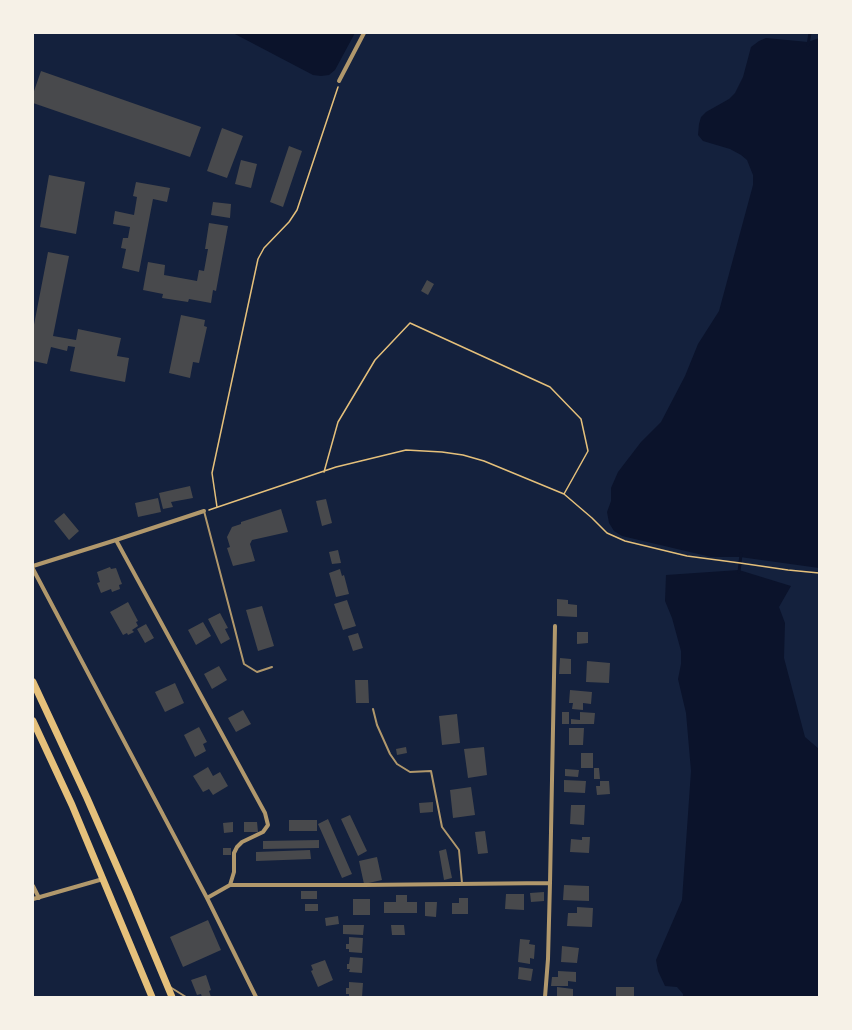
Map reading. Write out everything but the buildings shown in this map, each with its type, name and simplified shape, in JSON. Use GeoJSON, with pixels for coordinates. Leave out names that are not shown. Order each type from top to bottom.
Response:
{"type":"FeatureCollection","features":[{"type":"Feature","properties":{"kind":"highway"},"geometry":{"type":"LineString","coordinates":[[33,682],[87,798],[172,997]]}},
{"type":"Feature","properties":{"kind":"highway"},"geometry":{"type":"LineString","coordinates":[[33,721],[72,805],[152,997]]}},
{"type":"Feature","properties":{"kind":"street"},"geometry":{"type":"LineString","coordinates":[[339,81],[364,33]]}},
{"type":"Feature","properties":{"kind":"street"},"geometry":{"type":"LineString","coordinates":[[33,566],[204,511]]}},
{"type":"Feature","properties":{"kind":"street"},"geometry":{"type":"LineString","coordinates":[[116,540],[265,813],[268,825],[263,832],[242,842],[234,853],[234,872],[230,885]]}},
{"type":"Feature","properties":{"kind":"street"},"geometry":{"type":"LineString","coordinates":[[33,569],[208,898],[256,997]]}},
{"type":"Feature","properties":{"kind":"street"},"geometry":{"type":"LineString","coordinates":[[545,997],[548,959],[555,626]]}},
{"type":"Feature","properties":{"kind":"street"},"geometry":{"type":"LineString","coordinates":[[33,899],[103,880]]}},
{"type":"Feature","properties":{"kind":"street"},"geometry":{"type":"LineString","coordinates":[[208,898],[230,885],[364,886],[550,883]]}},
{"type":"Feature","properties":{"kind":"street"},"geometry":{"type":"LineString","coordinates":[[33,886],[39,898]]}},
{"type":"Feature","properties":{"kind":"lane"},"geometry":{"type":"LineString","coordinates":[[204,511],[244,664],[257,672],[272,667]]}},
{"type":"Feature","properties":{"kind":"lane"},"geometry":{"type":"LineString","coordinates":[[373,709],[377,725],[390,754],[397,764],[410,772],[430,771],[442,828],[459,850],[462,884]]}},
{"type":"Feature","properties":{"kind":"lane"},"geometry":{"type":"LineString","coordinates":[[167,984],[186,997]]}},
{"type":"Feature","properties":{"kind":"path"},"geometry":{"type":"LineString","coordinates":[[217,507],[212,473],[258,259],[264,248],[289,222],[297,210],[339,81]]}},
{"type":"Feature","properties":{"kind":"path"},"geometry":{"type":"LineString","coordinates":[[324,472],[338,422],[375,360],[410,323],[550,388],[581,419],[588,451],[564,494]]}},
{"type":"Feature","properties":{"kind":"path"},"geometry":{"type":"LineString","coordinates":[[204,511],[336,467],[406,450],[442,452],[463,455],[484,461],[564,494],[607,533],[625,541],[687,556],[819,573]]}},
{"type":"Feature","properties":{"kind":"water"},"geometry":{"type":"Polygon","coordinates":[[[233,33],[355,33],[335,70],[329,75],[321,76],[313,75],[233,33]]]}},
{"type":"Feature","properties":{"kind":"water"},"geometry":{"type":"Polygon","coordinates":[[[766,38],[808,42],[819,38],[819,568],[740,557],[711,557],[622,536],[614,531],[609,523],[607,512],[611,501],[611,488],[618,472],[641,442],[661,422],[685,376],[698,344],[719,311],[753,185],[753,175],[747,160],[741,155],[730,149],[703,141],[698,135],[699,124],[701,117],[706,112],[729,99],[735,93],[743,77],[751,47],[766,38]]]}},
{"type":"Feature","properties":{"kind":"water"},"geometry":{"type":"Polygon","coordinates":[[[739,570],[791,586],[779,607],[785,623],[784,658],[805,737],[819,749],[819,997],[683,997],[683,994],[677,987],[665,986],[658,971],[656,960],[682,900],[691,771],[686,713],[678,679],[681,664],[681,651],[672,618],[665,601],[666,575],[739,570]]]}},
{"type":"Feature","properties":{"kind":"waterway"},"geometry":{"type":"LineString","coordinates":[[808,45],[810,33]]}},
{"type":"Feature","properties":{"kind":"waterway"},"geometry":{"type":"LineString","coordinates":[[739,572],[741,554]]}}]}
